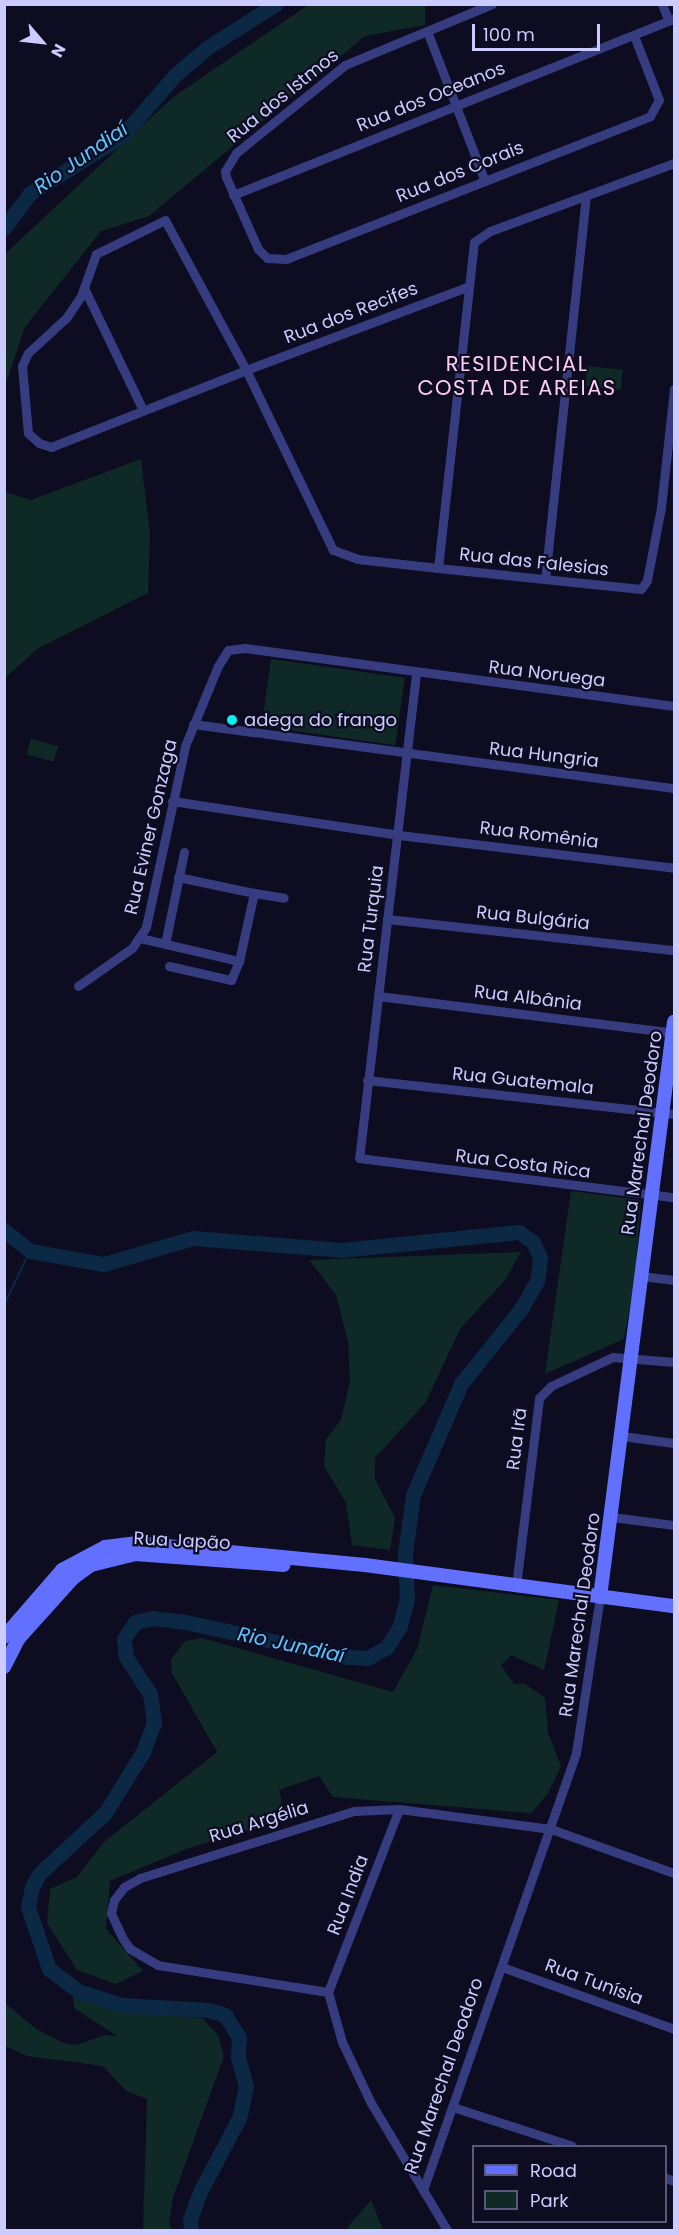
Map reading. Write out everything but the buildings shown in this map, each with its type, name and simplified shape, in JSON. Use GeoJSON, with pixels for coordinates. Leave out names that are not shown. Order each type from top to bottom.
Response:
{"type":"FeatureCollection","features":[{"type":"Feature","properties":{"kind":"street","name":"Rua dos Istmos"},"geometry":{"type":"LineString","coordinates":[[233,195],[225,171],[236,153],[345,64],[492,4]]}},
{"type":"Feature","properties":{"kind":"street"},"geometry":{"type":"LineString","coordinates":[[662,4],[672,20]]}},
{"type":"Feature","properties":{"kind":"street","name":"Rua dos Oceanos"},"geometry":{"type":"LineString","coordinates":[[233,195],[672,20]]}},
{"type":"Feature","properties":{"kind":"street"},"geometry":{"type":"LineString","coordinates":[[427,31],[484,179]]}},
{"type":"Feature","properties":{"kind":"street","name":"Rua dos Corais"},"geometry":{"type":"LineString","coordinates":[[233,195],[258,249],[276,261],[650,116],[659,100],[634,36]]}},
{"type":"Feature","properties":{"kind":"street"},"geometry":{"type":"LineString","coordinates":[[545,579],[586,196],[675,163]]}},
{"type":"Feature","properties":{"kind":"street","name":"Rua das Falesias"},"geometry":{"type":"LineString","coordinates":[[586,196],[490,231],[474,242],[467,287],[438,568],[635,590],[645,585],[661,507],[675,389]]}},
{"type":"Feature","properties":{"kind":"street"},"geometry":{"type":"LineString","coordinates":[[143,410],[84,288],[96,254],[165,220],[246,370],[333,550],[358,560],[438,568]]}},
{"type":"Feature","properties":{"kind":"street","name":"Rua dos Recifes"},"geometry":{"type":"LineString","coordinates":[[84,288],[67,317],[23,359],[28,433],[39,443],[51,447],[246,370],[467,287]]}},
{"type":"Feature","properties":{"kind":"street","name":"Rua Noruega"},"geometry":{"type":"LineString","coordinates":[[228,651],[245,648],[416,674],[675,706]]}},
{"type":"Feature","properties":{"kind":"street","name":"Rua Eviner Gonzaga"},"geometry":{"type":"LineString","coordinates":[[78,986],[140,938],[172,801],[193,724],[228,651]]}},
{"type":"Feature","properties":{"kind":"street","name":"Rua Turquia"},"geometry":{"type":"LineString","coordinates":[[367,1162],[357,1154],[409,754],[416,674]]}},
{"type":"Feature","properties":{"kind":"street","name":"Rua Hungria"},"geometry":{"type":"LineString","coordinates":[[193,724],[675,788]]}},
{"type":"Feature","properties":{"kind":"street","name":"Rua Romênia"},"geometry":{"type":"LineString","coordinates":[[172,801],[399,835],[675,868]]}},
{"type":"Feature","properties":{"kind":"street"},"geometry":{"type":"LineString","coordinates":[[165,944],[184,852]]}},
{"type":"Feature","properties":{"kind":"street"},"geometry":{"type":"LineString","coordinates":[[178,877],[284,898]]}},
{"type":"Feature","properties":{"kind":"street"},"geometry":{"type":"LineString","coordinates":[[169,966],[231,980],[238,961],[254,892]]}},
{"type":"Feature","properties":{"kind":"street","name":"Rua Bulgária"},"geometry":{"type":"LineString","coordinates":[[387,919],[675,950]]}},
{"type":"Feature","properties":{"kind":"street"},"geometry":{"type":"LineString","coordinates":[[140,938],[238,961]]}},
{"type":"Feature","properties":{"kind":"street","name":"Rua Albânia"},"geometry":{"type":"LineString","coordinates":[[378,996],[674,1029]]}},
{"type":"Feature","properties":{"kind":"street","name":"Rua Marechal Deodoro"},"geometry":{"type":"LineString","coordinates":[[423,2190],[576,1753],[612,1517],[630,1356],[652,1194],[668,1113],[674,1029]]}},
{"type":"Feature","properties":{"kind":"street","name":"Rua Guatemala"},"geometry":{"type":"LineString","coordinates":[[367,1080],[668,1113]]}},
{"type":"Feature","properties":{"kind":"street","name":"Rua Costa Rica"},"geometry":{"type":"LineString","coordinates":[[367,1162],[675,1197]]}},
{"type":"Feature","properties":{"kind":"street"},"geometry":{"type":"LineString","coordinates":[[641,1276],[675,1280]]}},
{"type":"Feature","properties":{"kind":"street"},"geometry":{"type":"LineString","coordinates":[[630,1356],[675,1362]]}},
{"type":"Feature","properties":{"kind":"street","name":"Rua Irã"},"geometry":{"type":"LineString","coordinates":[[516,1586],[539,1398],[551,1386],[598,1361],[630,1356]]}},
{"type":"Feature","properties":{"kind":"street"},"geometry":{"type":"LineString","coordinates":[[622,1436],[675,1443]]}},
{"type":"Feature","properties":{"kind":"street"},"geometry":{"type":"LineString","coordinates":[[612,1517],[675,1525]]}},
{"type":"Feature","properties":{"kind":"street","name":"Rua Japão"},"geometry":{"type":"LineString","coordinates":[[4,1637],[62,1570],[105,1547],[151,1544],[376,1568],[675,1606]]}},
{"type":"Feature","properties":{"kind":"street","name":"Rua Japão"},"geometry":{"type":"LineString","coordinates":[[4,1667],[19,1638],[73,1578],[110,1558],[135,1554],[343,1570],[376,1568]]}},
{"type":"Feature","properties":{"kind":"street","name":"Rua Argélia"},"geometry":{"type":"LineString","coordinates":[[328,1992],[158,1965],[130,1949],[111,1913],[114,1900],[123,1887],[140,1878],[354,1811],[399,1809],[551,1829],[675,1872]]}},
{"type":"Feature","properties":{"kind":"street","name":"Rua India"},"geometry":{"type":"LineString","coordinates":[[328,1992],[399,1809]]}},
{"type":"Feature","properties":{"kind":"street","name":"Rua Tunísia"},"geometry":{"type":"LineString","coordinates":[[502,1967],[675,2029]]}},
{"type":"Feature","properties":{"kind":"street"},"geometry":{"type":"LineString","coordinates":[[328,1992],[342,2042],[371,2103],[447,2230]]}},
{"type":"Feature","properties":{"kind":"street"},"geometry":{"type":"LineString","coordinates":[[453,2107],[569,2145]]}},
{"type":"Feature","properties":{"kind":"green space"},"geometry":{"type":"Polygon","coordinates":[[[308,5],[425,5],[425,25],[365,36],[149,216],[101,231],[25,327],[5,386],[5,254],[172,98],[308,5]]]}},
{"type":"Feature","properties":{"kind":"green space"},"geometry":{"type":"Polygon","coordinates":[[[587,366],[623,370],[621,390],[585,386],[587,366]]]}},
{"type":"Feature","properties":{"kind":"green space"},"geometry":{"type":"Polygon","coordinates":[[[141,459],[150,533],[148,593],[37,649],[5,678],[5,492],[31,500],[141,459]]]}},
{"type":"Feature","properties":{"kind":"green space"},"geometry":{"type":"Polygon","coordinates":[[[271,659],[405,678],[395,745],[262,726],[271,659]]]}},
{"type":"Feature","properties":{"kind":"green space"},"geometry":{"type":"Polygon","coordinates":[[[31,739],[58,746],[54,762],[27,754],[31,739]]]}},
{"type":"Feature","properties":{"kind":"green space"},"geometry":{"type":"Polygon","coordinates":[[[571,1191],[641,1200],[635,1278],[624,1339],[545,1374],[571,1191]]]}},
{"type":"Feature","properties":{"kind":"green space"},"geometry":{"type":"Polygon","coordinates":[[[521,1252],[505,1280],[460,1329],[426,1402],[375,1458],[375,1479],[395,1518],[390,1550],[352,1545],[346,1503],[324,1466],[326,1439],[341,1420],[350,1382],[348,1342],[336,1295],[309,1260],[521,1252]]]}},
{"type":"Feature","properties":{"kind":"green space"},"geometry":{"type":"Polygon","coordinates":[[[433,1585],[559,1600],[544,1670],[511,1655],[501,1665],[514,1684],[525,1684],[545,1698],[548,1733],[561,1766],[547,1795],[531,1813],[333,1797],[319,1776],[279,1790],[286,1818],[186,1849],[110,1881],[106,1929],[143,1971],[116,1984],[77,1970],[47,1923],[50,1889],[77,1877],[104,1842],[217,1752],[172,1673],[171,1659],[185,1641],[202,1638],[393,1692],[417,1649],[433,1585]]]}},
{"type":"Feature","properties":{"kind":"green space"},"geometry":{"type":"Polygon","coordinates":[[[77,1995],[203,2019],[218,2035],[224,2056],[173,2198],[169,2222],[172,2230],[143,2230],[147,2099],[126,2091],[103,2066],[27,2056],[5,2046],[5,2003],[36,2029],[63,2043],[76,2045],[105,2035],[117,2036],[74,2008],[73,1998],[77,1995]]]}},
{"type":"Feature","properties":{"kind":"green space"},"geometry":{"type":"Polygon","coordinates":[[[371,2200],[383,2230],[348,2230],[348,2227],[371,2200]]]}},
{"type":"Feature","properties":{"kind":"waterway","name":"Rio Jundiaí"},"geometry":{"type":"LineString","coordinates":[[4,228],[30,193],[123,135],[175,75],[208,47],[276,4]]}},
{"type":"Feature","properties":{"kind":"waterway","name":"Rio Jundiaí"},"geometry":{"type":"LineString","coordinates":[[4,1230],[30,1251],[104,1264],[193,1238],[341,1250],[519,1232],[533,1242],[540,1258],[537,1281],[520,1310],[461,1384],[413,1495],[405,1553],[407,1599],[400,1626],[387,1647],[368,1658],[346,1657],[185,1622],[153,1618],[135,1622],[124,1639],[126,1657],[150,1694],[154,1723],[143,1752],[105,1813],[39,1874],[32,1887],[28,1907],[49,1969],[80,1992],[122,2005],[209,2010],[225,2015],[239,2037],[238,2057],[246,2086],[239,2118],[200,2192],[190,2219],[191,2230]]}},
{"type":"Feature","properties":{"kind":"waterway"},"geometry":{"type":"LineString","coordinates":[[4,1305],[30,1251]]}},
{"type":"Feature","properties":{"kind":"place","name":"adega do frango"},"geometry":{"type":"Point","coordinates":[232,720]}},
{"type":"Feature","properties":{"kind":"district","name":"RESIDENCIAL COSTA DE AREIAS"},"geometry":{"type":"Point","coordinates":[517,376]}}]}
